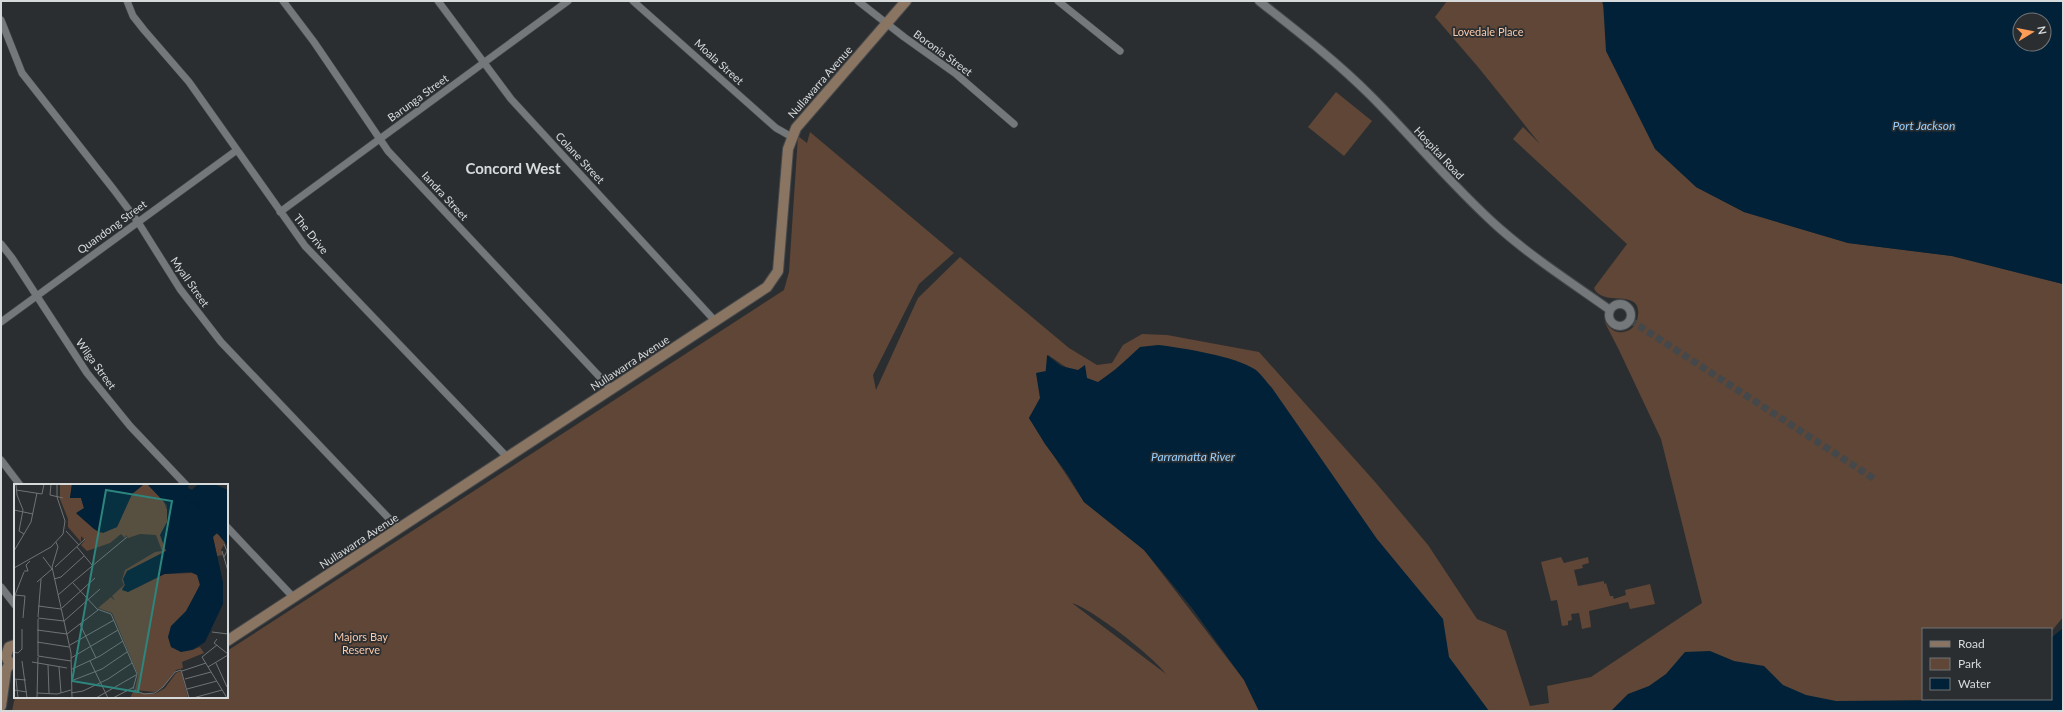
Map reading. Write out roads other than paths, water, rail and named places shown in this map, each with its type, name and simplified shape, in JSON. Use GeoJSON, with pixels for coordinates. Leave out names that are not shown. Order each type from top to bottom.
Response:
{"type":"FeatureCollection","features":[{"type":"Feature","properties":{"kind":"main road","name":"Nullawarra Avenue"},"geometry":{"type":"LineString","coordinates":[[228,640],[716,322],[767,287],[778,271],[788,149],[792,138],[806,116],[906,1]]}},
{"type":"Feature","properties":{"kind":"main road"},"geometry":{"type":"LineString","coordinates":[[1,706],[6,670],[12,664],[6,658],[8,647]]}},
{"type":"Feature","properties":{"kind":"street","name":"The Drive"},"geometry":{"type":"LineString","coordinates":[[127,1],[133,16],[189,82],[305,246],[507,457]]}},
{"type":"Feature","properties":{"kind":"street","name":"Iandra Street"},"geometry":{"type":"LineString","coordinates":[[283,1],[314,42],[388,151],[612,390]]}},
{"type":"Feature","properties":{"kind":"street","name":"Colane Street"},"geometry":{"type":"LineString","coordinates":[[438,1],[511,99],[716,322]]}},
{"type":"Feature","properties":{"kind":"street","name":"Barunga Street"},"geometry":{"type":"LineString","coordinates":[[280,212],[568,1]]}},
{"type":"Feature","properties":{"kind":"street","name":"Moala Street"},"geometry":{"type":"LineString","coordinates":[[633,1],[776,128],[792,138]]}},
{"type":"Feature","properties":{"kind":"street","name":"Boronia Street"},"geometry":{"type":"LineString","coordinates":[[858,1],[956,74],[1014,124]]}},
{"type":"Feature","properties":{"kind":"street"},"geometry":{"type":"LineString","coordinates":[[1058,1],[1120,51]]}},
{"type":"Feature","properties":{"kind":"street","name":"Hospital Road"},"geometry":{"type":"LineString","coordinates":[[1258,1],[1348,74],[1385,110],[1457,189],[1504,232],[1538,260],[1610,310]]}},
{"type":"Feature","properties":{"kind":"street","name":"Myall Street"},"geometry":{"type":"LineString","coordinates":[[1,20],[22,74],[138,222],[180,289],[221,342],[399,529]]}},
{"type":"Feature","properties":{"kind":"street","name":"Quandong Street"},"geometry":{"type":"LineString","coordinates":[[1,322],[237,150]]}},
{"type":"Feature","properties":{"kind":"street","name":"Wilga Street"},"geometry":{"type":"LineString","coordinates":[[1,244],[87,373],[130,426],[185,484]]}},
{"type":"Feature","properties":{"kind":"street"},"geometry":{"type":"LineString","coordinates":[[1,460],[19,484]]}},
{"type":"Feature","properties":{"kind":"street"},"geometry":{"type":"LineString","coordinates":[[228,529],[294,598]]}},
{"type":"Feature","properties":{"kind":"street"},"geometry":{"type":"LineString","coordinates":[[1,587],[14,604]]}},
{"type":"Feature","properties":{"kind":"water","name":"Port Jackson"},"geometry":{"type":"Polygon","coordinates":[[[1603,1],[2063,1],[2063,284],[1952,256],[1848,243],[1744,212],[1696,187],[1655,149],[1606,51],[1603,1]]]}},
{"type":"Feature","properties":{"kind":"water","name":"Parramatta River"},"geometry":{"type":"Polygon","coordinates":[[[1158,345],[1222,357],[1247,365],[1260,374],[1272,388],[1377,539],[1443,619],[1449,657],[1489,711],[1259,711],[1244,680],[1192,608],[1144,550],[1084,502],[1068,475],[1045,444],[1029,418],[1040,398],[1036,373],[1046,371],[1047,355],[1061,366],[1078,370],[1085,365],[1087,378],[1098,382],[1115,370],[1140,347],[1158,345]]]}},
{"type":"Feature","properties":{"kind":"water"},"geometry":{"type":"Polygon","coordinates":[[[2063,628],[2063,711],[1611,711],[1628,694],[1649,686],[1666,674],[1685,652],[1710,651],[1734,661],[1764,666],[1783,685],[1806,695],[1836,701],[2052,700],[2052,637],[2063,628]]]}},
{"type":"Feature","properties":{"kind":"tunnel"},"geometry":{"type":"LineString","coordinates":[[1630,320],[1876,480]]}},
{"type":"Feature","properties":{"kind":"district","name":"Concord West"},"geometry":{"type":"Point","coordinates":[513,169]}},
{"type":"Feature","properties":{"kind":"park label","name":"Lovedale Place"},"geometry":{"type":"Point","coordinates":[1488,32]}},
{"type":"Feature","properties":{"kind":"park label","name":"Majors Bay Reserve"},"geometry":{"type":"Point","coordinates":[361,643]}}]}
